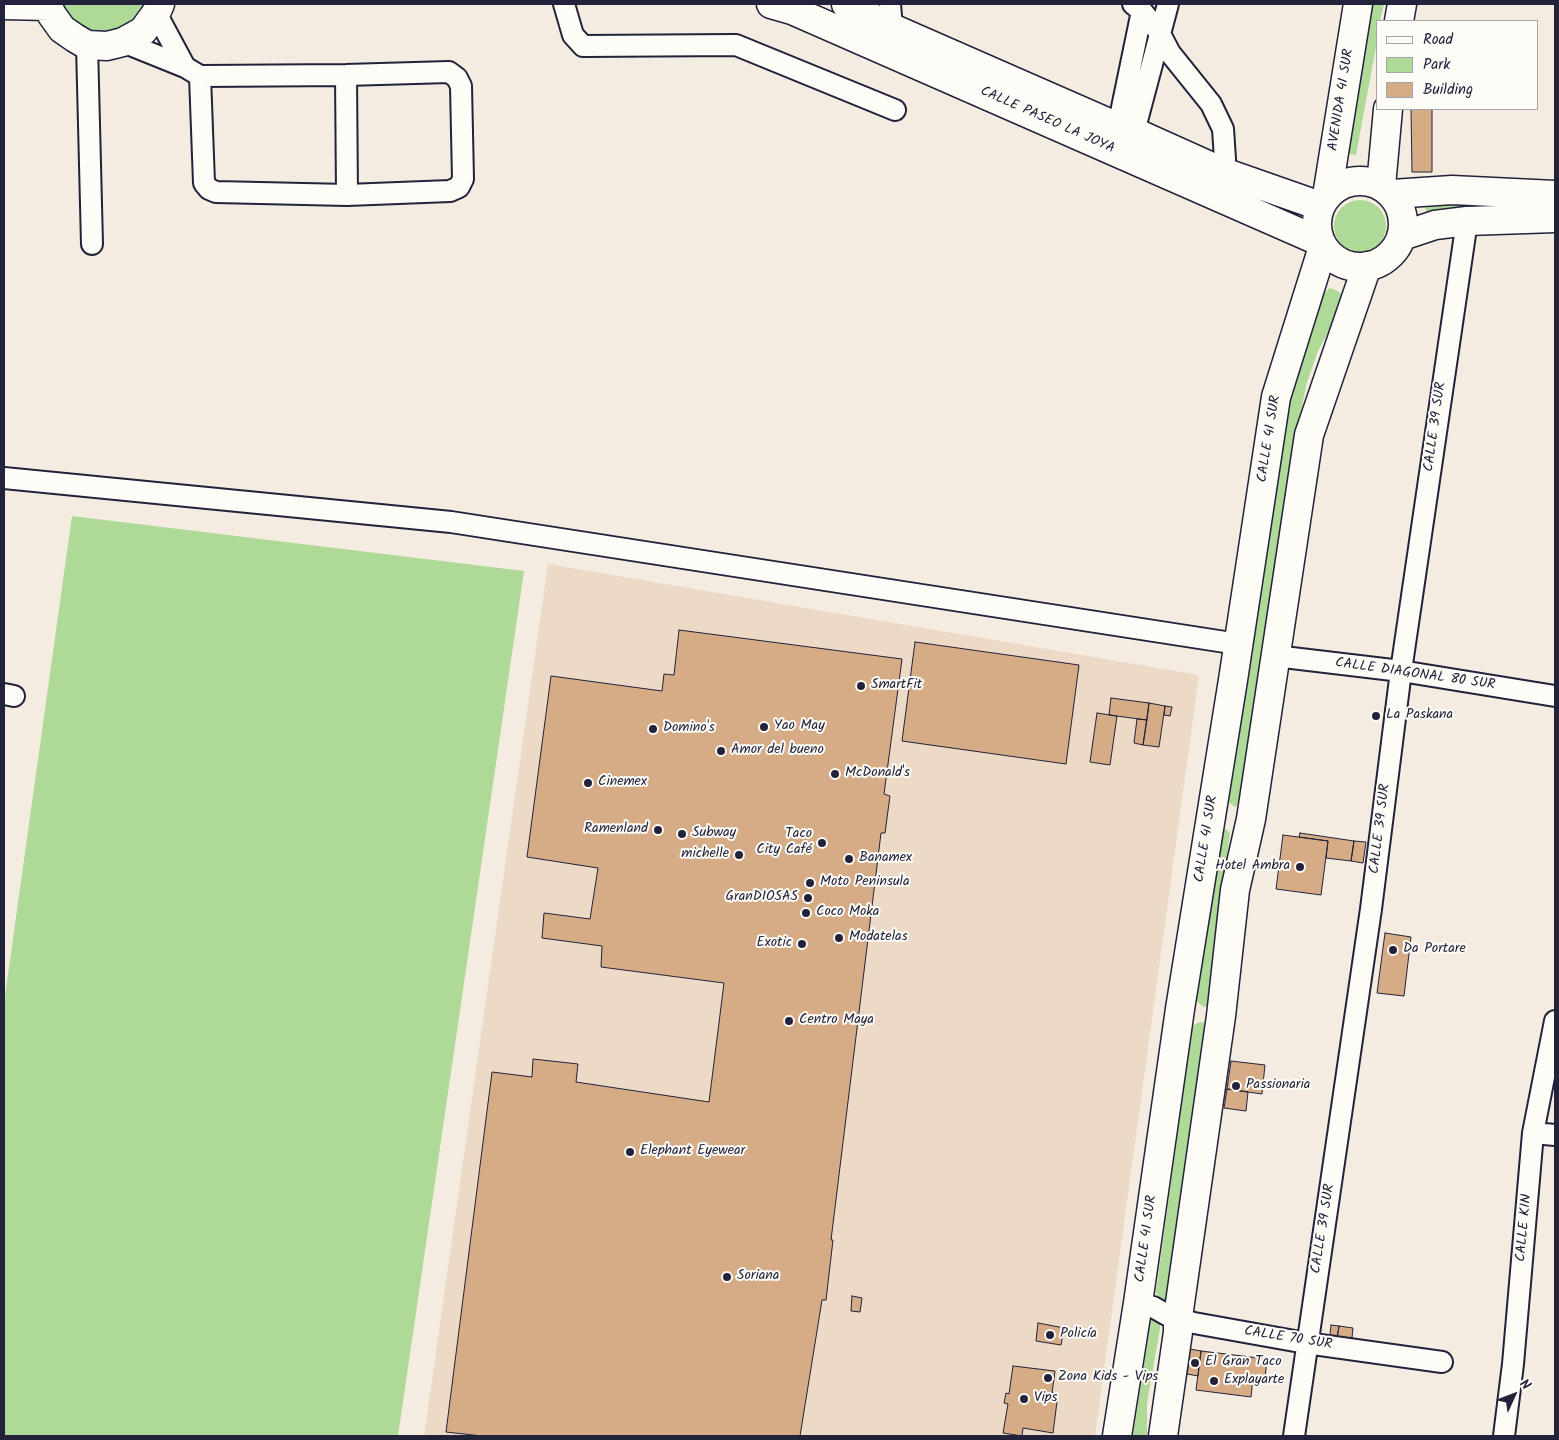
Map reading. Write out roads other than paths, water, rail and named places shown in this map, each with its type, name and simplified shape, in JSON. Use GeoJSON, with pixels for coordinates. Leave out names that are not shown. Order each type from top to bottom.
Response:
{"type":"FeatureCollection","features":[{"type":"Feature","properties":{"kind":"main road","name":"CALLE PASEO LA JOYA"},"geometry":{"type":"LineString","coordinates":[[846,4],[891,16],[1126,129],[1223,172],[1323,201]]}},
{"type":"Feature","properties":{"kind":"main road","name":"AVENIDA 41 SUR"},"geometry":{"type":"LineString","coordinates":[[1323,201],[1358,4]]}},
{"type":"Feature","properties":{"kind":"main road"},"geometry":{"type":"LineString","coordinates":[[1399,20],[1402,4]]}},
{"type":"Feature","properties":{"kind":"main road"},"geometry":{"type":"LineString","coordinates":[[4,5],[48,5],[52,15],[62,29],[87,45],[107,46],[123,42],[142,31],[158,9]]}},
{"type":"Feature","properties":{"kind":"main road","name":"CALLE PASEO LA JOYA"},"geometry":{"type":"LineString","coordinates":[[786,6],[1322,245]]}},
{"type":"Feature","properties":{"kind":"main road"},"geometry":{"type":"LineString","coordinates":[[1388,110],[1387,190],[1400,208],[1403,221],[1402,236],[1396,248],[1386,259],[1367,266],[1345,265],[1332,258],[1322,245],[1316,220],[1323,201],[1340,185],[1353,181],[1367,181],[1387,190],[1452,190],[1555,195]]}},
{"type":"Feature","properties":{"kind":"main road"},"geometry":{"type":"LineString","coordinates":[[1402,236],[1435,225],[1467,221],[1555,218]]}},
{"type":"Feature","properties":{"kind":"main road","name":"CALLE 41 SUR"},"geometry":{"type":"LineString","coordinates":[[1117,1436],[1180,1009],[1276,396],[1322,245]]}},
{"type":"Feature","properties":{"kind":"main road"},"geometry":{"type":"LineString","coordinates":[[1163,1436],[1221,1016],[1235,890],[1251,819],[1309,435],[1367,266]]}},
{"type":"Feature","properties":{"kind":"main road"},"geometry":{"type":"LineString","coordinates":[[1180,1009],[1221,1016]]}},
{"type":"Feature","properties":{"kind":"street"},"geometry":{"type":"LineString","coordinates":[[564,4],[573,35],[583,46],[736,45],[895,110]]}},
{"type":"Feature","properties":{"kind":"street"},"geometry":{"type":"LineString","coordinates":[[1126,129],[1168,4]]}},
{"type":"Feature","properties":{"kind":"street"},"geometry":{"type":"LineString","coordinates":[[1137,8],[1159,32],[1170,53],[1211,104],[1223,129],[1225,159],[1223,172]]}},
{"type":"Feature","properties":{"kind":"street"},"geometry":{"type":"LineString","coordinates":[[1126,129],[1137,8]]}},
{"type":"Feature","properties":{"kind":"street"},"geometry":{"type":"LineString","coordinates":[[123,42],[192,72],[346,75],[449,72],[457,78],[461,86],[464,179],[459,187],[450,192],[347,195],[216,192],[209,189],[204,183],[192,72],[158,9]]}},
{"type":"Feature","properties":{"kind":"street"},"geometry":{"type":"LineString","coordinates":[[87,45],[92,244]]}},
{"type":"Feature","properties":{"kind":"street"},"geometry":{"type":"LineString","coordinates":[[346,75],[347,195]]}},
{"type":"Feature","properties":{"kind":"street","name":"CALLE 39 SUR"},"geometry":{"type":"LineString","coordinates":[[1294,1436],[1306,1343],[1336,1156],[1371,909],[1401,671],[1467,221]]}},
{"type":"Feature","properties":{"kind":"street"},"geometry":{"type":"LineString","coordinates":[[4,478],[451,522],[1238,644]]}},
{"type":"Feature","properties":{"kind":"street","name":"CALLE DIAGONAL 80 SUR"},"geometry":{"type":"LineString","coordinates":[[1275,656],[1401,671],[1555,696]]}},
{"type":"Feature","properties":{"kind":"street","name":"CALLE KIN"},"geometry":{"type":"LineString","coordinates":[[1504,1436],[1514,1364],[1534,1132],[1555,1022]]}},
{"type":"Feature","properties":{"kind":"street"},"geometry":{"type":"LineString","coordinates":[[1534,1132],[1555,1135]]}},
{"type":"Feature","properties":{"kind":"street","name":"CALLE 70 SUR"},"geometry":{"type":"LineString","coordinates":[[1138,1303],[1153,1307],[1167,1315],[1178,1317],[1194,1324],[1306,1343],[1442,1362]]}},
{"type":"Feature","properties":{"kind":"place","name":"SmartFit"},"geometry":{"type":"Point","coordinates":[861,686]}},
{"type":"Feature","properties":{"kind":"place","name":"La Paskana"},"geometry":{"type":"Point","coordinates":[1376,716]}},
{"type":"Feature","properties":{"kind":"place","name":"Yao May"},"geometry":{"type":"Point","coordinates":[764,727]}},
{"type":"Feature","properties":{"kind":"place","name":"Domino's"},"geometry":{"type":"Point","coordinates":[653,729]}},
{"type":"Feature","properties":{"kind":"place","name":"Amor del bueno"},"geometry":{"type":"Point","coordinates":[721,751]}},
{"type":"Feature","properties":{"kind":"place","name":"McDonald's"},"geometry":{"type":"Point","coordinates":[835,774]}},
{"type":"Feature","properties":{"kind":"place","name":"Cinemex"},"geometry":{"type":"Point","coordinates":[588,783]}},
{"type":"Feature","properties":{"kind":"place","name":"Ramenland"},"geometry":{"type":"Point","coordinates":[658,830]}},
{"type":"Feature","properties":{"kind":"place","name":"Subway"},"geometry":{"type":"Point","coordinates":[682,834]}},
{"type":"Feature","properties":{"kind":"place","name":"Taco City Café"},"geometry":{"type":"Point","coordinates":[822,843]}},
{"type":"Feature","properties":{"kind":"place","name":"michelle"},"geometry":{"type":"Point","coordinates":[739,855]}},
{"type":"Feature","properties":{"kind":"place","name":"Banamex"},"geometry":{"type":"Point","coordinates":[849,859]}},
{"type":"Feature","properties":{"kind":"place","name":"Hotel Ambra"},"geometry":{"type":"Point","coordinates":[1300,867]}},
{"type":"Feature","properties":{"kind":"place","name":"Moto Peninsula"},"geometry":{"type":"Point","coordinates":[810,883]}},
{"type":"Feature","properties":{"kind":"place","name":"GranDIOSAS"},"geometry":{"type":"Point","coordinates":[808,898]}},
{"type":"Feature","properties":{"kind":"place","name":"Coco Moka"},"geometry":{"type":"Point","coordinates":[806,913]}},
{"type":"Feature","properties":{"kind":"place","name":"Modatelas"},"geometry":{"type":"Point","coordinates":[839,938]}},
{"type":"Feature","properties":{"kind":"place","name":"Exotic"},"geometry":{"type":"Point","coordinates":[802,944]}},
{"type":"Feature","properties":{"kind":"place","name":"Da Portare"},"geometry":{"type":"Point","coordinates":[1393,950]}},
{"type":"Feature","properties":{"kind":"place","name":"Centro Maya"},"geometry":{"type":"Point","coordinates":[789,1021]}},
{"type":"Feature","properties":{"kind":"place","name":"Passionaria"},"geometry":{"type":"Point","coordinates":[1236,1086]}},
{"type":"Feature","properties":{"kind":"place","name":"Elephant Eyewear"},"geometry":{"type":"Point","coordinates":[630,1152]}},
{"type":"Feature","properties":{"kind":"place","name":"Soriana"},"geometry":{"type":"Point","coordinates":[727,1277]}},
{"type":"Feature","properties":{"kind":"place","name":"Policía"},"geometry":{"type":"Point","coordinates":[1050,1335]}},
{"type":"Feature","properties":{"kind":"place","name":"El Gran Taco"},"geometry":{"type":"Point","coordinates":[1195,1363]}},
{"type":"Feature","properties":{"kind":"place","name":"Zona Kids - Vips"},"geometry":{"type":"Point","coordinates":[1048,1378]}},
{"type":"Feature","properties":{"kind":"place","name":"Explayarte"},"geometry":{"type":"Point","coordinates":[1214,1381]}},
{"type":"Feature","properties":{"kind":"place","name":"Vips"},"geometry":{"type":"Point","coordinates":[1024,1399]}}]}
